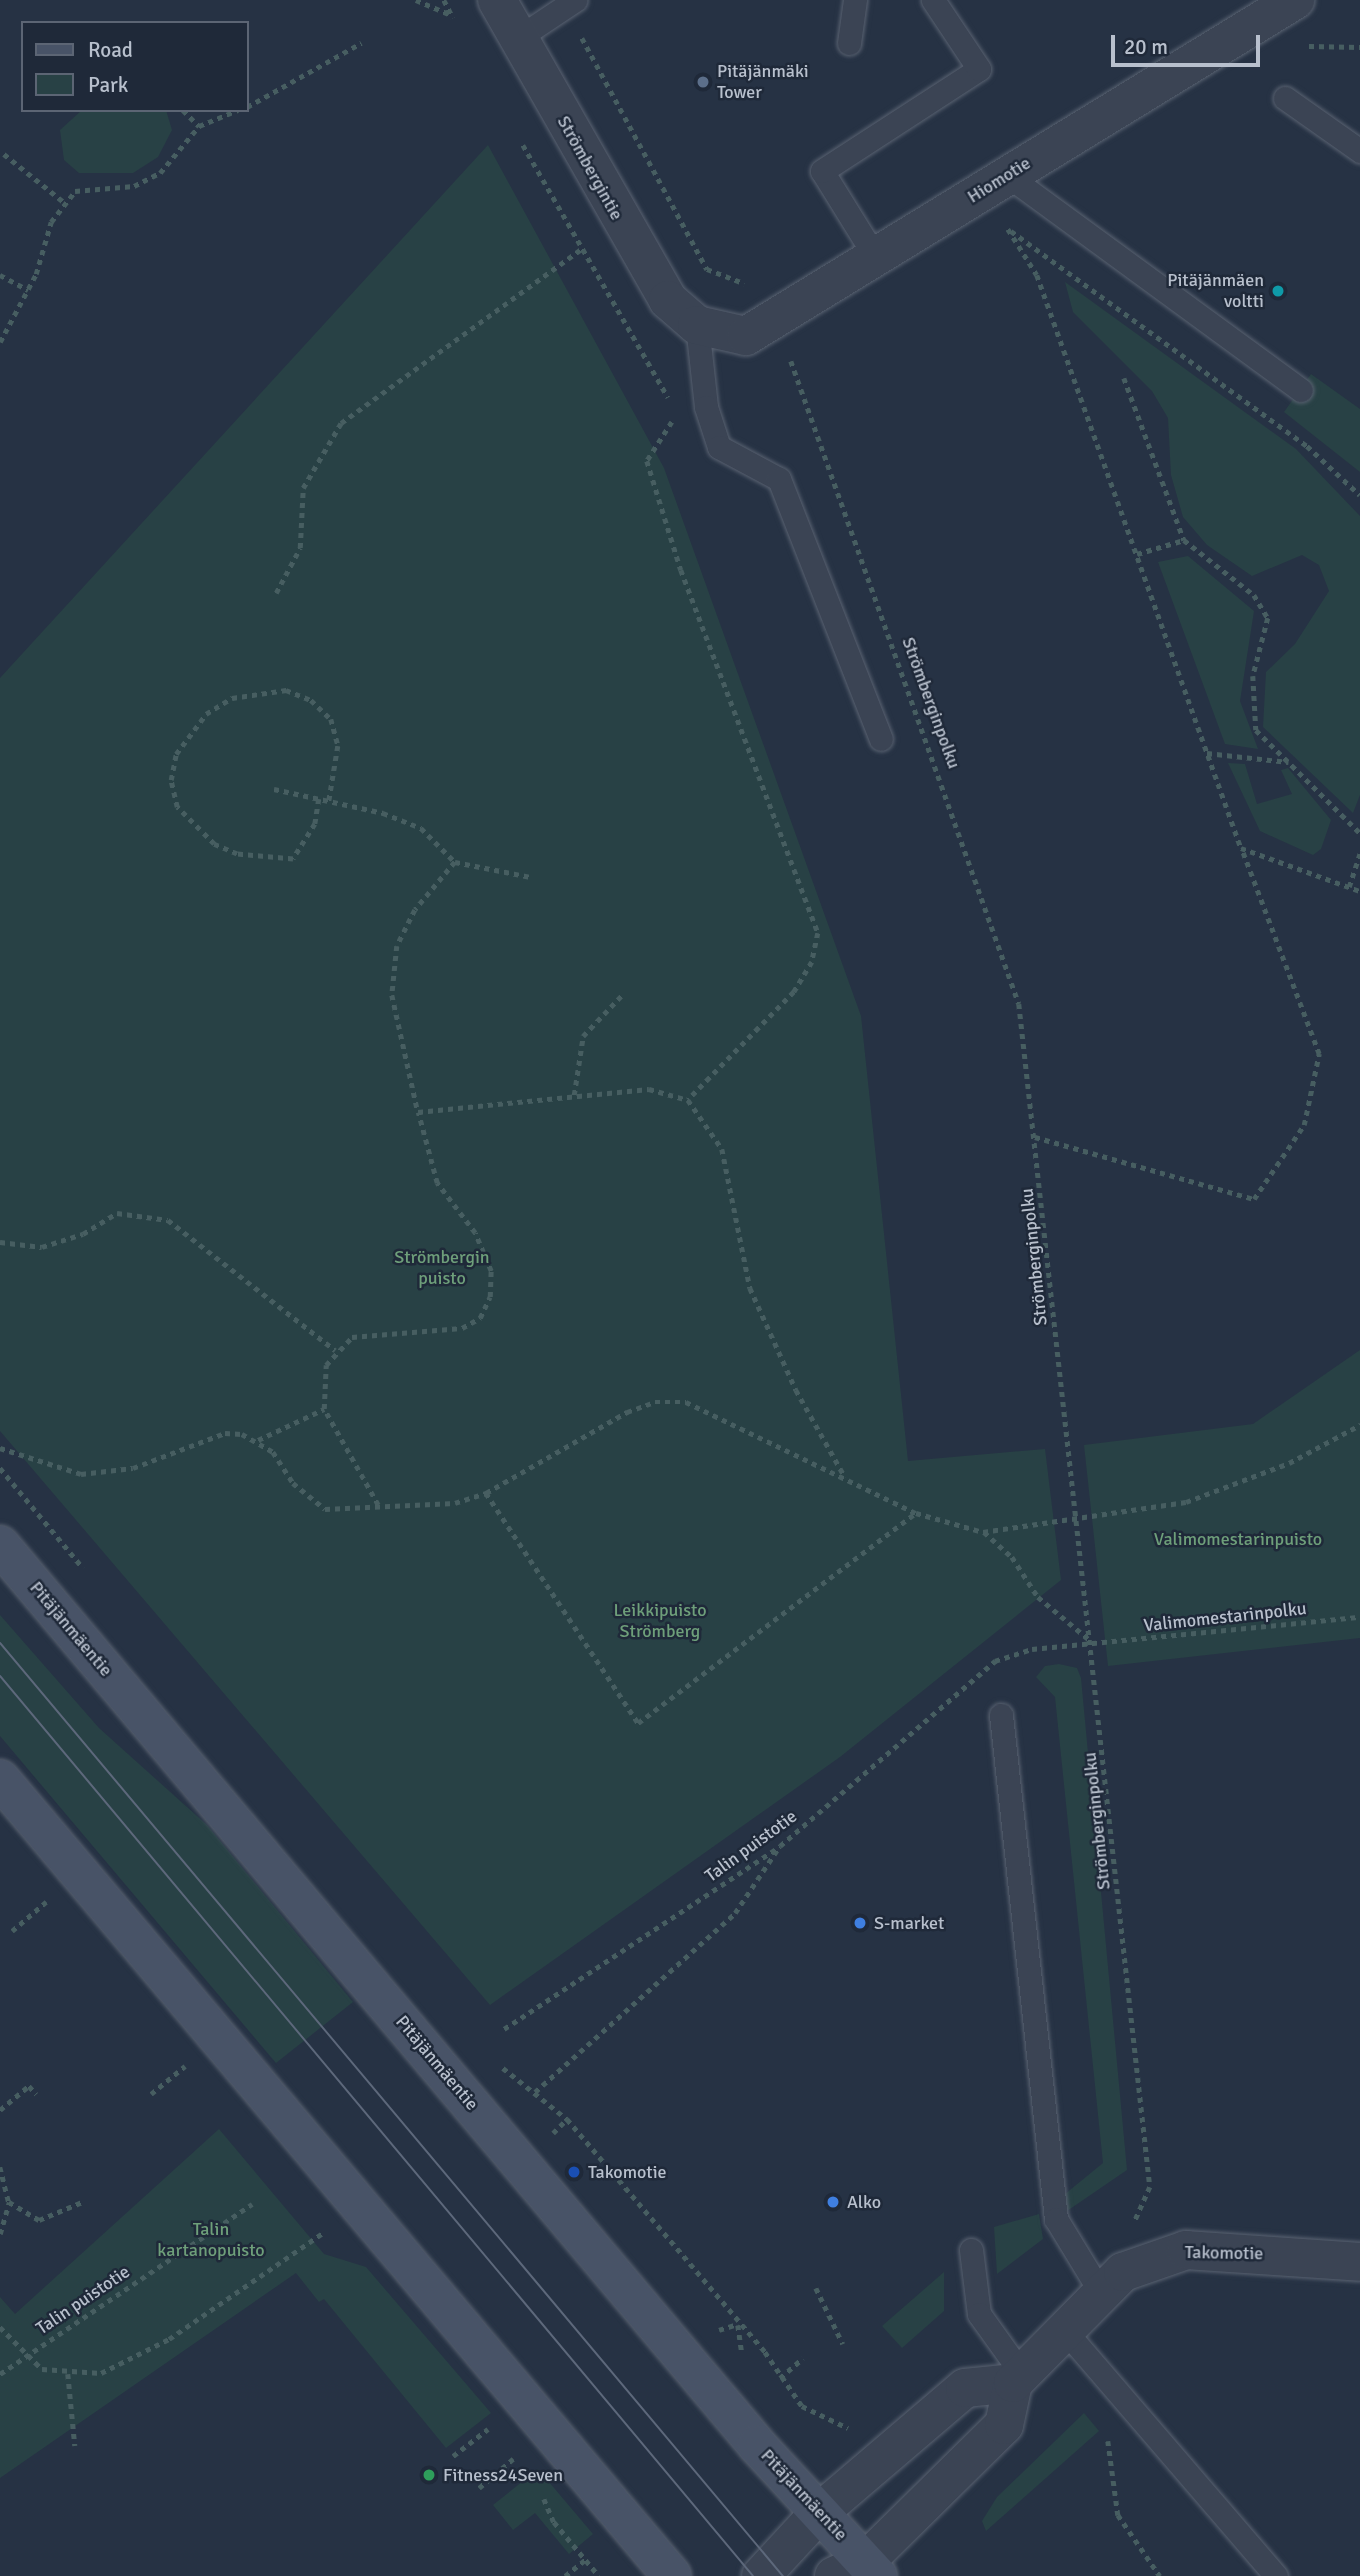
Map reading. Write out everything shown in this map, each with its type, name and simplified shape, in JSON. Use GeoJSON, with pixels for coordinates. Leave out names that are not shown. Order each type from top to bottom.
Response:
{"type":"FeatureCollection","features":[{"type":"Feature","properties":{"kind":"main road","name":"Pitäjänmäentie"},"geometry":{"type":"LineString","coordinates":[[0,1545],[757,2445],[821,2511],[859,2571]]}},
{"type":"Feature","properties":{"kind":"main road"},"geometry":{"type":"LineString","coordinates":[[0,1779],[673,2576]]}},
{"type":"Feature","properties":{"kind":"street","name":"Strömbergintie"},"geometry":{"type":"LineString","coordinates":[[497,0],[643,264],[668,300],[697,325]]}},
{"type":"Feature","properties":{"kind":"street","name":"Hiomotie"},"geometry":{"type":"LineString","coordinates":[[697,325],[746,336],[1294,0]]}},
{"type":"Feature","properties":{"kind":"street","name":"Takomotie"},"geometry":{"type":"LineString","coordinates":[[1017,2379],[1066,2332],[1101,2293],[1132,2267],[1186,2250],[1360,2262]]}},
{"type":"Feature","properties":{"kind":"street"},"geometry":{"type":"LineString","coordinates":[[761,2576],[821,2511],[965,2388],[1017,2379],[1004,2425],[859,2571]]}},
{"type":"Feature","properties":{"kind":"lane"},"geometry":{"type":"LineString","coordinates":[[849,43],[855,0]]}},
{"type":"Feature","properties":{"kind":"lane"},"geometry":{"type":"LineString","coordinates":[[876,258],[822,171],[979,69],[933,0]]}},
{"type":"Feature","properties":{"kind":"lane"},"geometry":{"type":"LineString","coordinates":[[518,38],[570,3]]}},
{"type":"Feature","properties":{"kind":"lane"},"geometry":{"type":"LineString","coordinates":[[1286,99],[1360,150]]}},
{"type":"Feature","properties":{"kind":"lane"},"geometry":{"type":"LineString","coordinates":[[1007,175],[1301,390]]}},
{"type":"Feature","properties":{"kind":"lane"},"geometry":{"type":"LineString","coordinates":[[697,325],[706,407],[719,447],[779,479],[881,739]]}},
{"type":"Feature","properties":{"kind":"lane"},"geometry":{"type":"LineString","coordinates":[[1001,1714],[1056,2219],[1101,2293]]}},
{"type":"Feature","properties":{"kind":"lane"},"geometry":{"type":"LineString","coordinates":[[971,2250],[979,2314],[1017,2379]]}},
{"type":"Feature","properties":{"kind":"lane"},"geometry":{"type":"LineString","coordinates":[[1066,2332],[1276,2576]]}},
{"type":"Feature","properties":{"kind":"path"},"geometry":{"type":"LineString","coordinates":[[416,0],[452,15]]}},
{"type":"Feature","properties":{"kind":"path"},"geometry":{"type":"LineString","coordinates":[[570,3],[707,269],[751,285]]}},
{"type":"Feature","properties":{"kind":"path"},"geometry":{"type":"LineString","coordinates":[[248,106],[361,43]]}},
{"type":"Feature","properties":{"kind":"path"},"geometry":{"type":"LineString","coordinates":[[185,112],[199,126]]}},
{"type":"Feature","properties":{"kind":"path"},"geometry":{"type":"LineString","coordinates":[[0,342],[28,290],[51,222],[75,191],[134,186],[160,173],[199,126],[233,112]]}},
{"type":"Feature","properties":{"kind":"path"},"geometry":{"type":"LineString","coordinates":[[4,154],[65,203]]}},
{"type":"Feature","properties":{"kind":"path"},"geometry":{"type":"LineString","coordinates":[[1035,1137],[1254,1199],[1304,1125],[1319,1054],[1241,848],[1037,275],[1008,228],[1307,446],[1360,495]]}},
{"type":"Feature","properties":{"kind":"path"},"geometry":{"type":"LineString","coordinates":[[276,593],[300,548],[303,488],[341,423],[581,249]]}},
{"type":"Feature","properties":{"kind":"path"},"geometry":{"type":"LineString","coordinates":[[0,275],[28,290]]}},
{"type":"Feature","properties":{"kind":"path","name":"Strömberginpolku"},"geometry":{"type":"LineString","coordinates":[[791,360],[1002,943],[1019,1004],[1093,1643],[1150,2187]]}},
{"type":"Feature","properties":{"kind":"path"},"geometry":{"type":"LineString","coordinates":[[1124,378],[1184,540],[1254,595],[1268,618],[1253,676],[1252,711],[1256,730],[1360,833]]}},
{"type":"Feature","properties":{"kind":"path"},"geometry":{"type":"LineString","coordinates":[[675,417],[647,461],[681,570],[818,933],[812,962],[794,992],[688,1100]]}},
{"type":"Feature","properties":{"kind":"path"},"geometry":{"type":"LineString","coordinates":[[1137,554],[1184,540]]}},
{"type":"Feature","properties":{"kind":"path"},"geometry":{"type":"LineString","coordinates":[[319,799],[315,824],[293,859],[237,855],[214,844],[177,807],[170,780],[176,754],[206,714],[232,698],[286,690],[311,700],[331,719],[338,746],[329,801]]}},
{"type":"Feature","properties":{"kind":"path"},"geometry":{"type":"LineString","coordinates":[[1207,753],[1289,762]]}},
{"type":"Feature","properties":{"kind":"path"},"geometry":{"type":"LineString","coordinates":[[274,789],[329,801],[421,828],[455,862],[531,877]]}},
{"type":"Feature","properties":{"kind":"path"},"geometry":{"type":"LineString","coordinates":[[1241,848],[1360,891]]}},
{"type":"Feature","properties":{"kind":"path"},"geometry":{"type":"LineString","coordinates":[[1349,887],[1360,853]]}},
{"type":"Feature","properties":{"kind":"path"},"geometry":{"type":"LineString","coordinates":[[378,1505],[324,1409],[326,1366],[335,1350],[352,1337],[462,1328],[480,1318],[490,1297],[491,1271],[475,1233],[437,1183],[392,995],[397,946],[415,910],[455,862]]}},
{"type":"Feature","properties":{"kind":"path"},"geometry":{"type":"LineString","coordinates":[[574,1095],[583,1036],[622,995]]}},
{"type":"Feature","properties":{"kind":"path"},"geometry":{"type":"LineString","coordinates":[[418,1112],[649,1088],[688,1100],[722,1149],[750,1288],[796,1390],[845,1478]]}},
{"type":"Feature","properties":{"kind":"path"},"geometry":{"type":"LineString","coordinates":[[0,1242],[42,1247],[83,1234],[117,1213],[168,1220],[335,1350]]}},
{"type":"Feature","properties":{"kind":"path"},"geometry":{"type":"LineString","coordinates":[[0,1448],[81,1474],[133,1468],[225,1433],[258,1440],[325,1509],[455,1503],[486,1493],[655,1402],[686,1402],[916,1513],[983,1532],[1079,1522],[1186,1502],[1289,1463],[1360,1425]]}},
{"type":"Feature","properties":{"kind":"path"},"geometry":{"type":"LineString","coordinates":[[258,1440],[324,1409]]}},
{"type":"Feature","properties":{"kind":"path"},"geometry":{"type":"LineString","coordinates":[[486,1493],[638,1723],[916,1513]]}},
{"type":"Feature","properties":{"kind":"path"},"geometry":{"type":"LineString","coordinates":[[983,1532],[1012,1557],[1038,1597],[1093,1643]]}},
{"type":"Feature","properties":{"kind":"path","name":"Valimomestarinpolku"},"geometry":{"type":"LineString","coordinates":[[995,1661],[1032,1649],[1360,1617]]}},
{"type":"Feature","properties":{"kind":"path","name":"Talin puistotie"},"geometry":{"type":"LineString","coordinates":[[504,2029],[779,1846],[995,1661]]}},
{"type":"Feature","properties":{"kind":"path"},"geometry":{"type":"LineString","coordinates":[[738,2324],[568,2119],[535,2092],[735,1913],[779,1846]]}},
{"type":"Feature","properties":{"kind":"path"},"geometry":{"type":"LineString","coordinates":[[12,1931],[47,1901]]}},
{"type":"Feature","properties":{"kind":"path"},"geometry":{"type":"LineString","coordinates":[[151,2094],[185,2066]]}},
{"type":"Feature","properties":{"kind":"path"},"geometry":{"type":"LineString","coordinates":[[0,2110],[29,2086],[36,2094]]}},
{"type":"Feature","properties":{"kind":"path"},"geometry":{"type":"LineString","coordinates":[[547,2139],[568,2119]]}},
{"type":"Feature","properties":{"kind":"path"},"geometry":{"type":"LineString","coordinates":[[0,2167],[9,2202],[0,2234]]}},
{"type":"Feature","properties":{"kind":"path"},"geometry":{"type":"LineString","coordinates":[[9,2202],[39,2220],[82,2202]]}},
{"type":"Feature","properties":{"kind":"path","name":"Talin puistotie"},"geometry":{"type":"LineString","coordinates":[[0,2374],[252,2204]]}},
{"type":"Feature","properties":{"kind":"path"},"geometry":{"type":"LineString","coordinates":[[0,2327],[25,2356],[42,2369],[68,2374],[101,2373],[169,2339],[325,2232]]}},
{"type":"Feature","properties":{"kind":"path"},"geometry":{"type":"LineString","coordinates":[[816,2288],[843,2344]]}},
{"type":"Feature","properties":{"kind":"path"},"geometry":{"type":"LineString","coordinates":[[779,2378],[803,2358]]}},
{"type":"Feature","properties":{"kind":"path"},"geometry":{"type":"LineString","coordinates":[[68,2374],[75,2446]]}},
{"type":"Feature","properties":{"kind":"path"},"geometry":{"type":"LineString","coordinates":[[453,2456],[488,2429]]}},
{"type":"Feature","properties":{"kind":"path"},"geometry":{"type":"LineString","coordinates":[[1105,2431],[1118,2515],[1160,2576]]}},
{"type":"Feature","properties":{"kind":"path"},"geometry":{"type":"LineString","coordinates":[[479,2488],[513,2459]]}},
{"type":"Feature","properties":{"kind":"path"},"geometry":{"type":"LineString","coordinates":[[542,2495],[554,2522],[599,2576]]}},
{"type":"Feature","properties":{"kind":"path"},"geometry":{"type":"LineString","coordinates":[[565,2576],[585,2560]]}},
{"type":"Feature","properties":{"kind":"green space"},"geometry":{"type":"Polygon","coordinates":[[[80,112],[167,112],[172,130],[158,157],[133,173],[79,173],[64,160],[60,130],[80,112]]]}},
{"type":"Feature","properties":{"kind":"green space","name":"Strömbergin puisto"},"geometry":{"type":"Polygon","coordinates":[[[488,145],[664,468],[861,1016],[908,1461],[1045,1449],[1061,1580],[840,1757],[490,2005],[0,1431],[0,678],[488,145]]]}},
{"type":"Feature","properties":{"kind":"green space"},"geometry":{"type":"Polygon","coordinates":[[[1065,282],[1296,449],[1360,516],[1360,795],[1353,813],[1263,727],[1266,672],[1295,644],[1329,591],[1319,565],[1302,555],[1252,576],[1207,545],[1183,517],[1171,475],[1168,418],[1152,391],[1073,312],[1065,282]]]}},
{"type":"Feature","properties":{"kind":"green space"},"geometry":{"type":"Polygon","coordinates":[[[1311,374],[1360,409],[1360,472],[1284,412],[1311,374]]]}},
{"type":"Feature","properties":{"kind":"green space"},"geometry":{"type":"Polygon","coordinates":[[[1188,556],[1254,611],[1240,701],[1258,749],[1225,744],[1158,562],[1188,556]]]}},
{"type":"Feature","properties":{"kind":"green space"},"geometry":{"type":"Polygon","coordinates":[[[1228,763],[1245,764],[1257,804],[1292,794],[1281,770],[1288,768],[1331,820],[1321,849],[1313,855],[1260,831],[1228,763]]]}},
{"type":"Feature","properties":{"kind":"green space","name":"Valimomestarinpuisto"},"geometry":{"type":"Polygon","coordinates":[[[1360,1350],[1360,1638],[1108,1666],[1084,1445],[1253,1424],[1360,1350]]]}},
{"type":"Feature","properties":{"kind":"green space"},"geometry":{"type":"Polygon","coordinates":[[[0,1615],[99,1728],[207,1825],[353,2002],[276,2063],[0,1736],[0,1615]]]}},
{"type":"Feature","properties":{"kind":"green space"},"geometry":{"type":"Polygon","coordinates":[[[1059,1664],[1077,1668],[1081,1678],[1127,2170],[1067,2211],[1065,2194],[1103,2163],[1055,1697],[1036,1677],[1045,1666],[1059,1664]]]}},
{"type":"Feature","properties":{"kind":"green space","name":"Talin kartanopuisto"},"geometry":{"type":"Polygon","coordinates":[[[219,2129],[324,2254],[366,2267],[491,2413],[446,2448],[324,2299],[319,2302],[296,2273],[0,2478],[0,2297],[15,2314],[219,2129]]]}},
{"type":"Feature","properties":{"kind":"green space"},"geometry":{"type":"Polygon","coordinates":[[[1039,2214],[1043,2239],[997,2274],[994,2227],[1039,2214]]]}},
{"type":"Feature","properties":{"kind":"green space"},"geometry":{"type":"Polygon","coordinates":[[[944,2272],[944,2311],[902,2348],[882,2326],[944,2272]]]}},
{"type":"Feature","properties":{"kind":"green space"},"geometry":{"type":"Polygon","coordinates":[[[1084,2413],[1099,2431],[986,2531],[982,2521],[997,2497],[1084,2413]]]}},
{"type":"Feature","properties":{"kind":"green space"},"geometry":{"type":"Polygon","coordinates":[[[538,2469],[593,2534],[569,2554],[535,2513],[513,2530],[493,2505],[538,2469]]]}},
{"type":"Feature","properties":{"kind":"tram line"},"geometry":{"type":"LineString","coordinates":[[0,1643],[783,2576]]}},
{"type":"Feature","properties":{"kind":"tram line"},"geometry":{"type":"LineString","coordinates":[[0,1676],[753,2576]]}},
{"type":"Feature","properties":{"kind":"place","name":"Pitäjänmäki Tower"},"geometry":{"type":"Point","coordinates":[703,82]}},
{"type":"Feature","properties":{"kind":"place","name":"Pitäjänmäen voltti"},"geometry":{"type":"Point","coordinates":[1278,291]}},
{"type":"Feature","properties":{"kind":"place","name":"S-market"},"geometry":{"type":"Point","coordinates":[860,1923]}},
{"type":"Feature","properties":{"kind":"place","name":"Takomotie"},"geometry":{"type":"Point","coordinates":[574,2172]}},
{"type":"Feature","properties":{"kind":"place","name":"Alko"},"geometry":{"type":"Point","coordinates":[833,2202]}},
{"type":"Feature","properties":{"kind":"place","name":"Fitness24Seven"},"geometry":{"type":"Point","coordinates":[429,2475]}},
{"type":"Feature","properties":{"kind":"park label","name":"Leikkipuisto Strömberg"},"geometry":{"type":"Point","coordinates":[660,1621]}}]}
